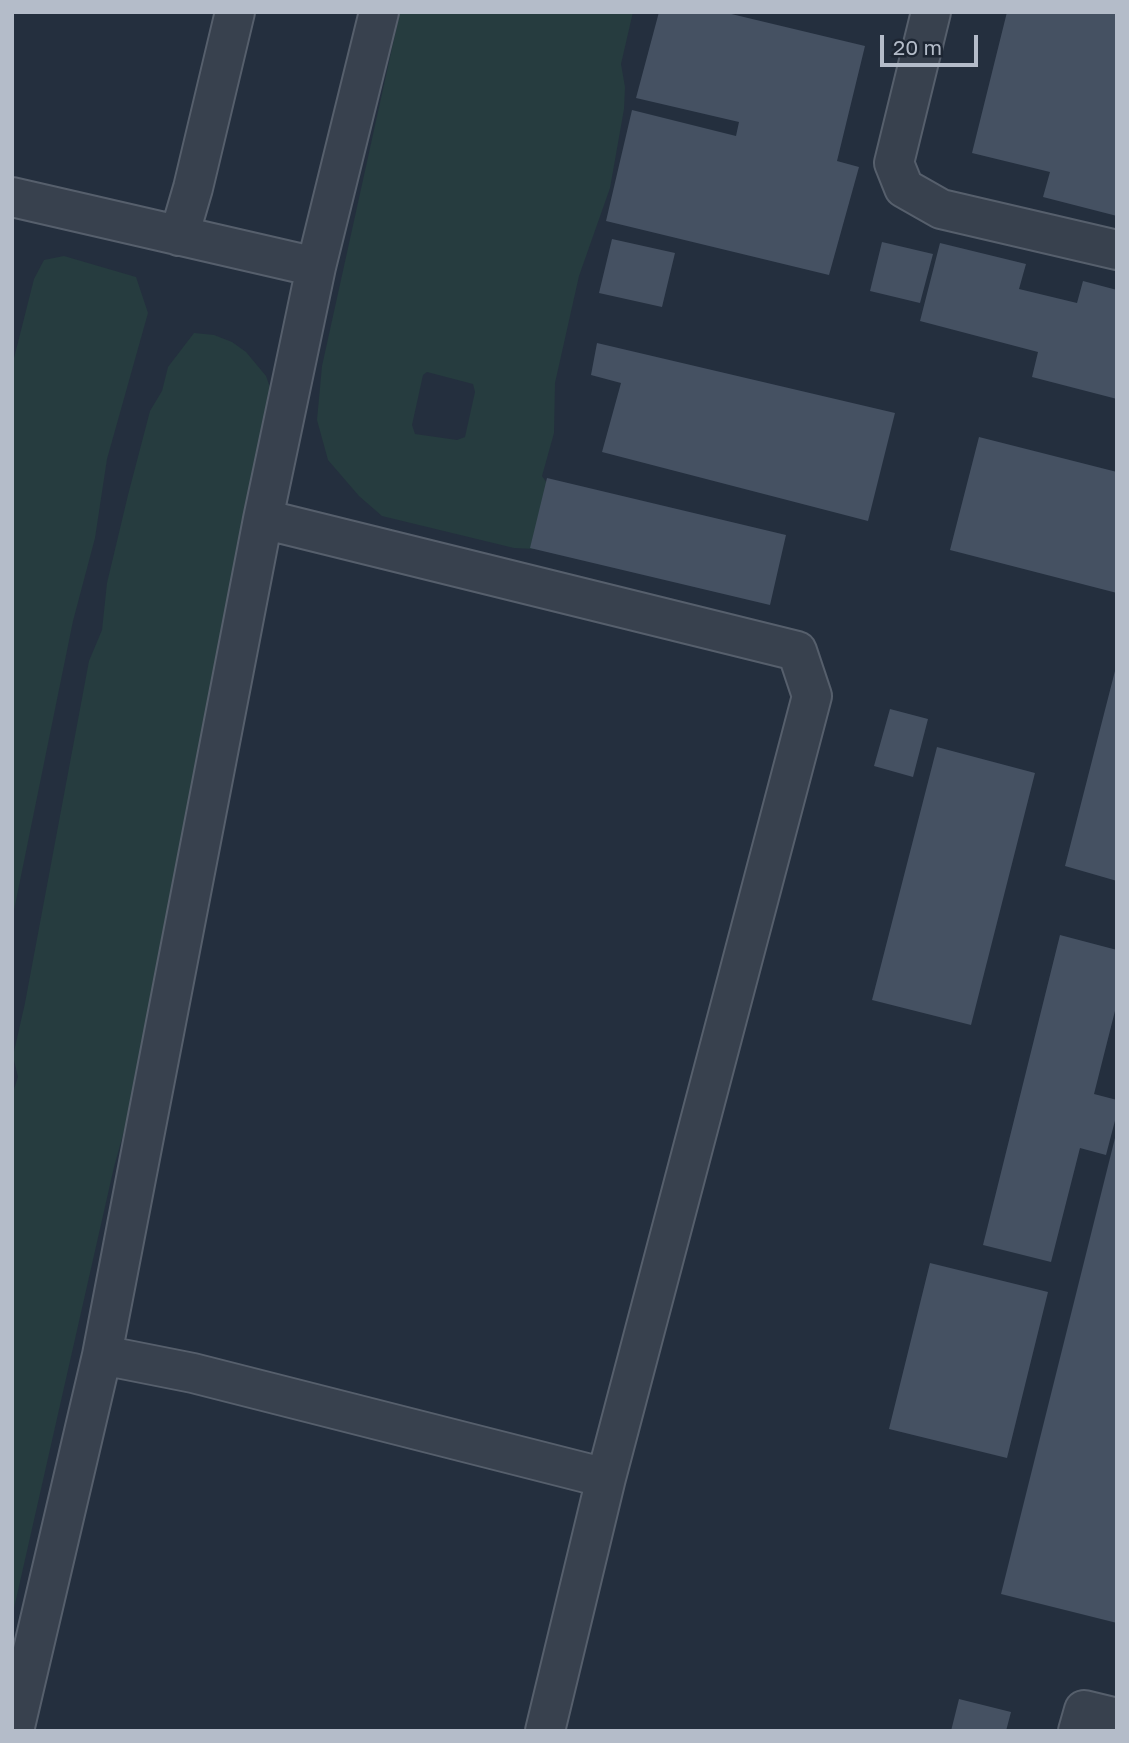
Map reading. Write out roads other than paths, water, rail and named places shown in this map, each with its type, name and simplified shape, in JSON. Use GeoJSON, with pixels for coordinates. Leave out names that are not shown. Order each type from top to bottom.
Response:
{"type":"FeatureCollection","features":[{"type":"Feature","properties":{"kind":"street"},"geometry":{"type":"LineString","coordinates":[[179,236],[235,12]]}},
{"type":"Feature","properties":{"kind":"street"},"geometry":{"type":"LineString","coordinates":[[14,1731],[102,1354],[263,519],[316,267],[379,12]]}},
{"type":"Feature","properties":{"kind":"street"},"geometry":{"type":"LineString","coordinates":[[930,12],[894,163],[904,188],[941,209],[1117,250]]}},
{"type":"Feature","properties":{"kind":"street"},"geometry":{"type":"LineString","coordinates":[[12,197],[316,267]]}},
{"type":"Feature","properties":{"kind":"street"},"geometry":{"type":"LineString","coordinates":[[263,519],[797,651],[812,696],[606,1478],[545,1731]]}},
{"type":"Feature","properties":{"kind":"street"},"geometry":{"type":"LineString","coordinates":[[102,1354],[206,1376],[606,1478]]}},
{"type":"Feature","properties":{"kind":"street"},"geometry":{"type":"LineString","coordinates":[[1078,1731],[1084,1710],[1117,1718]]}}]}
